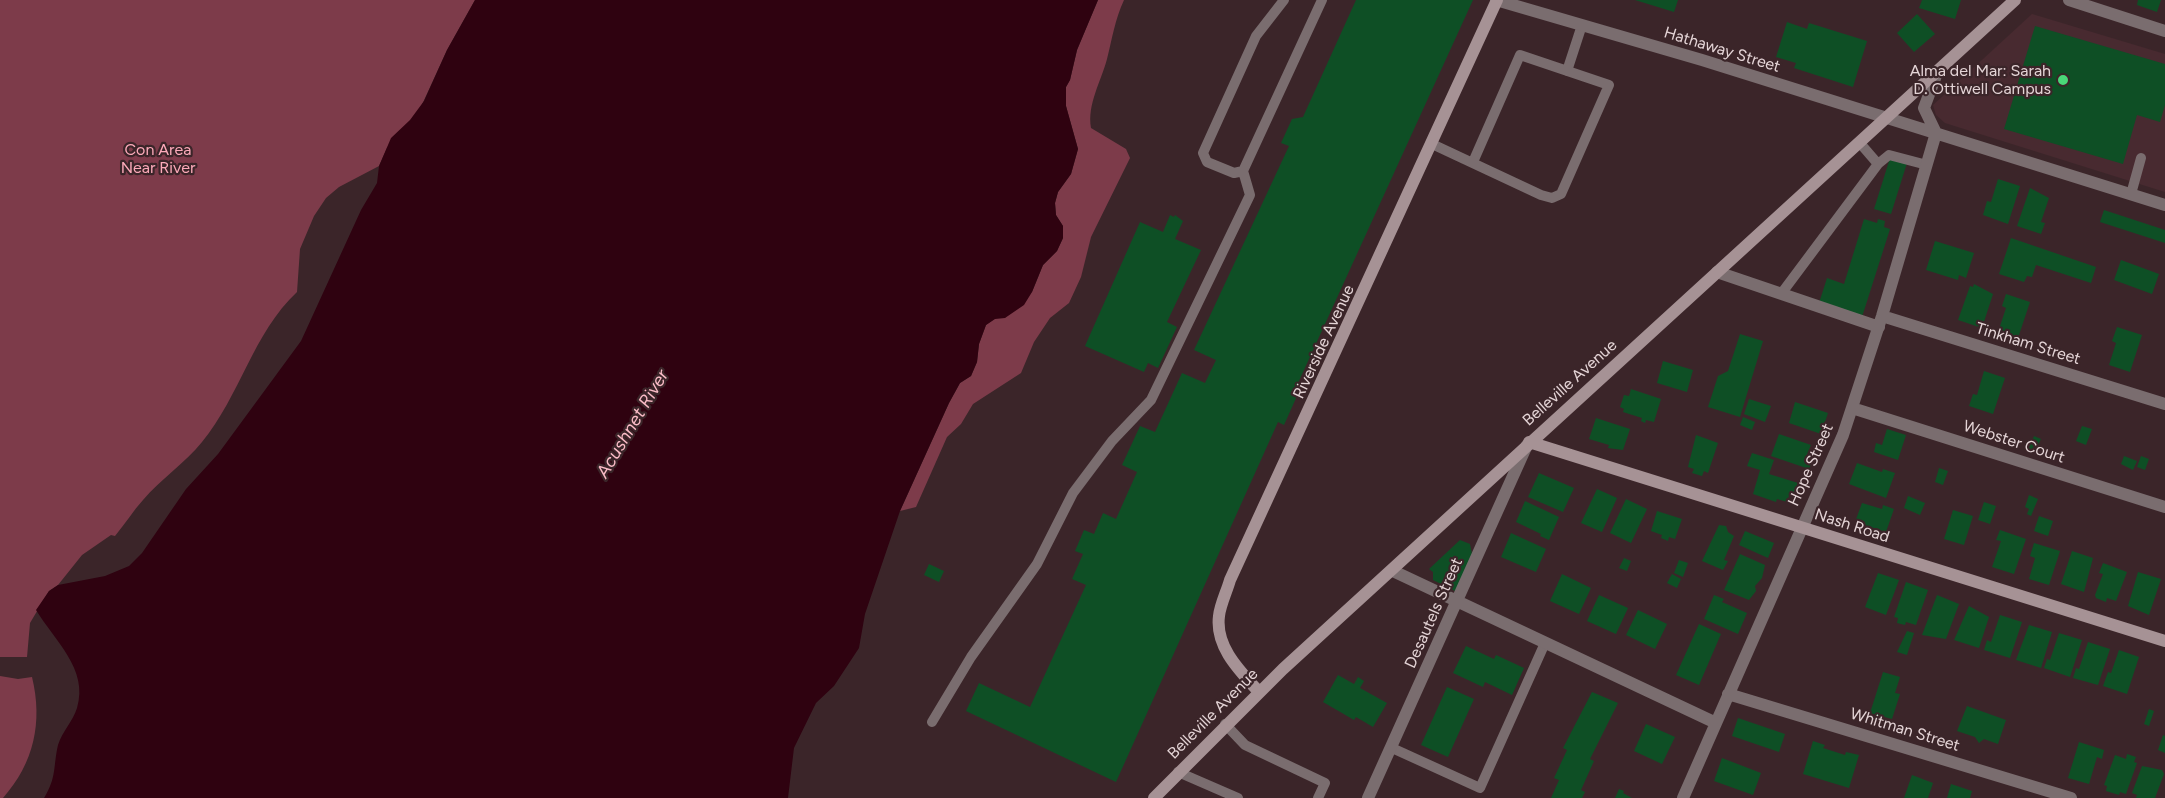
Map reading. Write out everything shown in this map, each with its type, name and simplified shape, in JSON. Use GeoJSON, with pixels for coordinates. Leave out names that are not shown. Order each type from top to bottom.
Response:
{"type":"FeatureCollection","features":[{"type":"Feature","properties":{"kind":"main road","name":"Riverside Avenue"},"geometry":{"type":"LineString","coordinates":[[1259,692],[1239,670],[1220,641],[1218,615],[1230,580],[1432,144],[1496,0]]}},
{"type":"Feature","properties":{"kind":"main road","name":"Belleville Avenue"},"geometry":{"type":"LineString","coordinates":[[1154,798],[1259,692],[1393,572],[1529,442],[2015,0]]}},
{"type":"Feature","properties":{"kind":"main road","name":"Nash Road"},"geometry":{"type":"LineString","coordinates":[[1529,442],[2165,641]]}},
{"type":"Feature","properties":{"kind":"street","name":"Hathaway Street"},"geometry":{"type":"LineString","coordinates":[[1496,0],[1702,60],[2165,205]]}},
{"type":"Feature","properties":{"kind":"street"},"geometry":{"type":"LineString","coordinates":[[2069,0],[2165,31]]}},
{"type":"Feature","properties":{"kind":"street"},"geometry":{"type":"LineString","coordinates":[[1936,73],[1924,108],[1936,133]]}},
{"type":"Feature","properties":{"kind":"street","name":"Hope Street"},"geometry":{"type":"LineString","coordinates":[[1683,798],[1852,408],[1936,133]]}},
{"type":"Feature","properties":{"kind":"street","name":"Tinkham Street"},"geometry":{"type":"LineString","coordinates":[[1717,272],[1781,294],[2165,404]]}},
{"type":"Feature","properties":{"kind":"street","name":"Webster Court"},"geometry":{"type":"LineString","coordinates":[[1852,408],[2165,507]]}},
{"type":"Feature","properties":{"kind":"street","name":"Desautels Street"},"geometry":{"type":"LineString","coordinates":[[1368,798],[1529,442]]}},
{"type":"Feature","properties":{"kind":"street"},"geometry":{"type":"LineString","coordinates":[[1393,572],[1716,723]]}},
{"type":"Feature","properties":{"kind":"street","name":"Whitman Street"},"geometry":{"type":"LineString","coordinates":[[1728,694],[2071,798]]}},
{"type":"Feature","properties":{"kind":"lane"},"geometry":{"type":"LineString","coordinates":[[1243,171],[1234,173],[1207,162],[1203,153],[1256,36],[1284,0]]}},
{"type":"Feature","properties":{"kind":"lane"},"geometry":{"type":"LineString","coordinates":[[932,722],[971,657],[1037,564],[1073,493],[1112,441],[1151,400],[1250,195],[1243,171],[1322,0]]}},
{"type":"Feature","properties":{"kind":"lane"},"geometry":{"type":"LineString","coordinates":[[1567,71],[1582,25]]}},
{"type":"Feature","properties":{"kind":"lane"},"geometry":{"type":"LineString","coordinates":[[1432,144],[1552,198],[1561,194],[1609,85],[1520,55],[1473,162]]}},
{"type":"Feature","properties":{"kind":"lane"},"geometry":{"type":"LineString","coordinates":[[1859,142],[1878,164]]}},
{"type":"Feature","properties":{"kind":"lane"},"geometry":{"type":"LineString","coordinates":[[1781,294],[1878,164],[1889,155],[1927,165]]}},
{"type":"Feature","properties":{"kind":"lane"},"geometry":{"type":"LineString","coordinates":[[2131,194],[2141,158]]}},
{"type":"Feature","properties":{"kind":"lane"},"geometry":{"type":"LineString","coordinates":[[1392,748],[1480,788],[1545,643]]}},
{"type":"Feature","properties":{"kind":"lane"},"geometry":{"type":"LineString","coordinates":[[1225,724],[1245,745],[1325,783],[1318,798]]}},
{"type":"Feature","properties":{"kind":"lane"},"geometry":{"type":"LineString","coordinates":[[1178,772],[1238,798]]}},
{"type":"Feature","properties":{"kind":"shaded area","name":"Alma del Mar: Sarah D. Ottiwell Campus"},"geometry":{"type":"Polygon","coordinates":[[[2032,14],[2165,54],[2165,192],[1945,123],[1936,115],[1933,105],[2032,14]]]}},
{"type":"Feature","properties":{"kind":"green space","name":"Con Area Near River"},"geometry":{"type":"Polygon","coordinates":[[[0,0],[475,0],[447,50],[420,109],[387,148],[379,166],[339,187],[326,198],[314,216],[300,249],[297,292],[269,326],[215,424],[195,450],[143,500],[115,536],[111,535],[82,555],[58,585],[49,591],[30,623],[27,657],[0,657],[0,0]]]}},
{"type":"Feature","properties":{"kind":"green space"},"geometry":{"type":"Polygon","coordinates":[[[1098,0],[1124,0],[1093,102],[1091,128],[1126,149],[1130,158],[1091,237],[1081,277],[1069,303],[1050,318],[1034,342],[1021,373],[973,404],[961,424],[947,437],[916,507],[900,511],[949,403],[960,383],[971,376],[977,362],[979,344],[986,325],[1032,292],[1043,265],[1057,251],[1063,238],[1063,226],[1056,215],[1055,203],[1058,192],[1071,174],[1078,149],[1066,106],[1066,87],[1070,80],[1077,50],[1098,0]]]}},
{"type":"Feature","properties":{"kind":"green space"},"geometry":{"type":"Polygon","coordinates":[[[0,676],[18,679],[32,677],[36,710],[36,726],[29,756],[14,785],[3,798],[0,798],[0,676]]]}},
{"type":"Feature","properties":{"kind":"water","name":"Acushnet River"},"geometry":{"type":"Polygon","coordinates":[[[475,0],[1098,0],[1077,50],[1070,80],[1066,87],[1066,106],[1078,149],[1071,174],[1058,192],[1055,203],[1056,215],[1063,226],[1063,238],[1057,251],[1043,265],[1024,305],[1005,318],[995,319],[986,325],[979,344],[977,362],[971,376],[960,383],[949,403],[900,511],[865,614],[859,648],[834,686],[816,703],[794,748],[788,798],[44,798],[53,778],[58,745],[75,713],[79,694],[78,680],[68,656],[36,610],[49,591],[58,585],[105,576],[129,566],[142,553],[186,489],[218,454],[301,341],[361,210],[377,183],[379,166],[391,138],[410,120],[424,101],[447,50],[475,0]]]}},
{"type":"Feature","properties":{"kind":"building"},"geometry":{"type":"Polygon","coordinates":[[[1356,0],[1473,0],[1293,394],[1297,396],[1284,425],[1278,422],[1116,782],[966,711],[979,683],[1030,707],[1086,585],[1072,579],[1083,554],[1075,551],[1084,530],[1094,534],[1103,513],[1116,519],[1137,472],[1122,465],[1140,426],[1155,432],[1182,373],[1205,383],[1216,360],[1194,350],[1289,146],[1281,143],[1292,119],[1303,117],[1356,0]]]}},
{"type":"Feature","properties":{"kind":"building"},"geometry":{"type":"Polygon","coordinates":[[[1635,0],[1678,0],[1674,12],[1635,0]]]}},
{"type":"Feature","properties":{"kind":"building"},"geometry":{"type":"Polygon","coordinates":[[[1922,0],[1961,0],[1955,19],[1919,8],[1922,0]]]}},
{"type":"Feature","properties":{"kind":"building"},"geometry":{"type":"Polygon","coordinates":[[[2138,0],[2161,0],[2157,12],[2137,5],[2138,0]]]}},
{"type":"Feature","properties":{"kind":"building"},"geometry":{"type":"Polygon","coordinates":[[[1917,14],[1935,34],[1914,52],[1897,33],[1917,14]]]}},
{"type":"Feature","properties":{"kind":"building"},"geometry":{"type":"Polygon","coordinates":[[[1787,22],[1807,29],[1809,23],[1867,41],[1853,87],[1794,68],[1796,63],[1776,57],[1787,22]]]}},
{"type":"Feature","properties":{"kind":"building"},"geometry":{"type":"Polygon","coordinates":[[[2035,26],[2165,64],[2165,105],[2160,122],[2137,115],[2123,164],[2004,129],[2035,26]]]}},
{"type":"Feature","properties":{"kind":"building"},"geometry":{"type":"Polygon","coordinates":[[[1890,158],[1907,163],[1891,214],[1874,209],[1890,158]]]}},
{"type":"Feature","properties":{"kind":"building"},"geometry":{"type":"Polygon","coordinates":[[[1998,179],[2020,186],[2008,224],[1983,215],[1987,201],[1991,202],[1998,179]]]}},
{"type":"Feature","properties":{"kind":"building"},"geometry":{"type":"Polygon","coordinates":[[[2030,188],[2049,198],[2041,222],[2045,223],[2041,234],[2017,226],[2030,188]]]}},
{"type":"Feature","properties":{"kind":"building"},"geometry":{"type":"Polygon","coordinates":[[[2104,210],[2165,230],[2165,243],[2100,222],[2104,210]]]}},
{"type":"Feature","properties":{"kind":"building"},"geometry":{"type":"Polygon","coordinates":[[[1170,215],[1174,217],[1175,215],[1183,221],[1175,239],[1201,250],[1167,322],[1177,327],[1158,368],[1148,363],[1144,372],[1085,346],[1140,222],[1163,232],[1170,215]]]}},
{"type":"Feature","properties":{"kind":"building"},"geometry":{"type":"Polygon","coordinates":[[[1864,219],[1877,223],[1878,219],[1885,221],[1884,227],[1890,229],[1862,317],[1819,303],[1827,278],[1844,284],[1864,219]]]}},
{"type":"Feature","properties":{"kind":"building"},"geometry":{"type":"Polygon","coordinates":[[[2011,238],[2096,267],[2091,283],[2036,265],[2032,277],[2027,276],[2024,282],[1999,274],[2011,238]]]}},
{"type":"Feature","properties":{"kind":"building"},"geometry":{"type":"Polygon","coordinates":[[[1935,241],[1974,253],[1966,278],[1959,275],[1958,280],[1926,270],[1935,241]]]}},
{"type":"Feature","properties":{"kind":"building"},"geometry":{"type":"Polygon","coordinates":[[[2121,260],[2159,274],[2152,294],[2114,280],[2121,260]]]}},
{"type":"Feature","properties":{"kind":"building"},"geometry":{"type":"Polygon","coordinates":[[[1974,284],[1993,294],[1982,328],[1958,320],[1970,286],[1973,287],[1974,284]]]}},
{"type":"Feature","properties":{"kind":"building"},"geometry":{"type":"Polygon","coordinates":[[[2006,294],[2030,302],[2018,338],[1998,332],[2006,308],[2002,306],[2006,294]]]}},
{"type":"Feature","properties":{"kind":"building"},"geometry":{"type":"Polygon","coordinates":[[[2117,327],[2142,335],[2130,372],[2109,365],[2116,343],[2112,341],[2117,327]]]}},
{"type":"Feature","properties":{"kind":"building"},"geometry":{"type":"Polygon","coordinates":[[[1740,334],[1763,341],[1740,417],[1708,407],[1718,376],[1728,371],[1740,334]]]}},
{"type":"Feature","properties":{"kind":"building"},"geometry":{"type":"Polygon","coordinates":[[[1663,361],[1693,370],[1687,392],[1657,383],[1663,361]]]}},
{"type":"Feature","properties":{"kind":"building"},"geometry":{"type":"Polygon","coordinates":[[[1984,371],[2005,378],[1993,414],[1969,406],[1973,394],[1977,395],[1984,371]]]}},
{"type":"Feature","properties":{"kind":"building"},"geometry":{"type":"Polygon","coordinates":[[[1631,389],[1661,399],[1654,422],[1646,420],[1645,423],[1641,421],[1642,418],[1623,412],[1624,409],[1620,407],[1624,395],[1629,396],[1631,389]]]}},
{"type":"Feature","properties":{"kind":"building"},"geometry":{"type":"Polygon","coordinates":[[[1749,399],[1771,406],[1765,422],[1744,414],[1749,399]]]}},
{"type":"Feature","properties":{"kind":"building"},"geometry":{"type":"Polygon","coordinates":[[[1795,402],[1828,413],[1821,434],[1789,423],[1795,402]]]}},
{"type":"Feature","properties":{"kind":"building"},"geometry":{"type":"Polygon","coordinates":[[[1743,417],[1755,422],[1752,430],[1740,425],[1743,417]]]}},
{"type":"Feature","properties":{"kind":"building"},"geometry":{"type":"Polygon","coordinates":[[[1596,418],[1630,429],[1623,450],[1608,448],[1609,445],[1589,439],[1596,418]]]}},
{"type":"Feature","properties":{"kind":"building"},"geometry":{"type":"Polygon","coordinates":[[[2082,426],[2092,429],[2086,445],[2076,441],[2082,426]]]}},
{"type":"Feature","properties":{"kind":"building"},"geometry":{"type":"Polygon","coordinates":[[[1887,429],[1906,435],[1898,460],[1874,452],[1876,443],[1882,445],[1887,429]]]}},
{"type":"Feature","properties":{"kind":"building"},"geometry":{"type":"Polygon","coordinates":[[[1779,434],[1811,445],[1807,454],[1814,456],[1809,469],[1771,456],[1779,434]]]}},
{"type":"Feature","properties":{"kind":"building"},"geometry":{"type":"Polygon","coordinates":[[[1696,435],[1718,443],[1708,473],[1704,471],[1702,476],[1692,473],[1694,469],[1688,467],[1696,435]]]}},
{"type":"Feature","properties":{"kind":"building"},"geometry":{"type":"Polygon","coordinates":[[[2034,436],[2041,439],[2035,452],[2028,450],[2034,436]]]}},
{"type":"Feature","properties":{"kind":"building"},"geometry":{"type":"Polygon","coordinates":[[[1752,453],[1774,460],[1769,474],[1798,483],[1795,494],[1790,492],[1787,502],[1777,499],[1776,502],[1753,494],[1760,470],[1747,466],[1752,453]]]}},
{"type":"Feature","properties":{"kind":"building"},"geometry":{"type":"Polygon","coordinates":[[[2124,456],[2137,461],[2133,470],[2121,464],[2124,456]]]}},
{"type":"Feature","properties":{"kind":"building"},"geometry":{"type":"Polygon","coordinates":[[[2141,456],[2149,459],[2145,470],[2137,467],[2141,456]]]}},
{"type":"Feature","properties":{"kind":"building"},"geometry":{"type":"Polygon","coordinates":[[[1857,463],[1882,472],[1883,469],[1895,473],[1886,498],[1849,484],[1857,463]]]}},
{"type":"Feature","properties":{"kind":"building"},"geometry":{"type":"Polygon","coordinates":[[[1939,468],[1948,471],[1943,485],[1935,482],[1939,468]]]}},
{"type":"Feature","properties":{"kind":"building"},"geometry":{"type":"Polygon","coordinates":[[[1539,473],[1574,488],[1563,512],[1528,497],[1539,473]]]}},
{"type":"Feature","properties":{"kind":"building"},"geometry":{"type":"Polygon","coordinates":[[[1597,489],[1617,498],[1602,532],[1581,523],[1597,489]]]}},
{"type":"Feature","properties":{"kind":"building"},"geometry":{"type":"Polygon","coordinates":[[[2029,495],[2038,499],[2031,516],[2027,514],[2029,509],[2025,507],[2029,495]]]}},
{"type":"Feature","properties":{"kind":"building"},"geometry":{"type":"Polygon","coordinates":[[[1908,496],[1925,503],[1920,515],[1904,508],[1908,496]]]}},
{"type":"Feature","properties":{"kind":"building"},"geometry":{"type":"Polygon","coordinates":[[[1626,499],[1647,509],[1631,543],[1610,533],[1626,499]]]}},
{"type":"Feature","properties":{"kind":"building"},"geometry":{"type":"Polygon","coordinates":[[[1525,501],[1559,517],[1549,540],[1516,522],[1525,501]]]}},
{"type":"Feature","properties":{"kind":"building"},"geometry":{"type":"Polygon","coordinates":[[[1984,502],[1996,506],[1990,524],[1978,520],[1984,502]]]}},
{"type":"Feature","properties":{"kind":"building"},"geometry":{"type":"Polygon","coordinates":[[[1862,503],[1882,509],[1883,505],[1894,509],[1886,532],[1855,522],[1862,503]]]}},
{"type":"Feature","properties":{"kind":"building"},"geometry":{"type":"Polygon","coordinates":[[[1953,510],[1973,516],[1964,545],[1944,539],[1953,510]]]}},
{"type":"Feature","properties":{"kind":"building"},"geometry":{"type":"Polygon","coordinates":[[[1657,511],[1682,519],[1675,539],[1669,537],[1668,541],[1661,538],[1662,535],[1651,531],[1657,511]]]}},
{"type":"Feature","properties":{"kind":"building"},"geometry":{"type":"Polygon","coordinates":[[[2039,516],[2053,521],[2048,536],[2034,531],[2039,516]]]}},
{"type":"Feature","properties":{"kind":"building"},"geometry":{"type":"Polygon","coordinates":[[[1719,525],[1726,526],[1728,532],[1734,536],[1724,560],[1728,561],[1723,570],[1702,561],[1719,525]]]}},
{"type":"Feature","properties":{"kind":"building"},"geometry":{"type":"Polygon","coordinates":[[[2000,530],[2026,539],[2014,574],[1992,567],[2001,541],[1996,540],[2000,530]]]}},
{"type":"Feature","properties":{"kind":"building"},"geometry":{"type":"Polygon","coordinates":[[[1745,531],[1774,543],[1768,558],[1739,545],[1745,531]]]}},
{"type":"Feature","properties":{"kind":"building"},"geometry":{"type":"Polygon","coordinates":[[[1511,533],[1546,549],[1536,572],[1501,557],[1511,533]]]}},
{"type":"Feature","properties":{"kind":"building"},"geometry":{"type":"Polygon","coordinates":[[[1460,540],[1470,544],[1473,559],[1457,592],[1433,580],[1433,572],[1429,569],[1460,540]]]}},
{"type":"Feature","properties":{"kind":"building"},"geometry":{"type":"Polygon","coordinates":[[[2034,543],[2060,551],[2049,585],[2029,579],[2035,558],[2030,556],[2034,543]]]}},
{"type":"Feature","properties":{"kind":"building"},"geometry":{"type":"Polygon","coordinates":[[[2072,551],[2093,558],[2084,592],[2061,584],[2072,551]]]}},
{"type":"Feature","properties":{"kind":"building"},"geometry":{"type":"Polygon","coordinates":[[[1740,554],[1765,565],[1762,578],[1755,586],[1756,591],[1749,600],[1724,590],[1740,554]]]}},
{"type":"Feature","properties":{"kind":"building"},"geometry":{"type":"Polygon","coordinates":[[[1624,558],[1631,561],[1627,571],[1619,568],[1624,558]]]}},
{"type":"Feature","properties":{"kind":"building"},"geometry":{"type":"Polygon","coordinates":[[[1679,560],[1688,563],[1683,577],[1674,573],[1679,560]]]}},
{"type":"Feature","properties":{"kind":"building"},"geometry":{"type":"Polygon","coordinates":[[[2103,563],[2127,572],[2116,601],[2107,598],[2106,602],[2096,598],[2103,574],[2099,573],[2103,563]]]}},
{"type":"Feature","properties":{"kind":"building"},"geometry":{"type":"Polygon","coordinates":[[[929,564],[944,571],[939,582],[924,575],[929,564]]]}},
{"type":"Feature","properties":{"kind":"building"},"geometry":{"type":"Polygon","coordinates":[[[2138,572],[2161,579],[2149,615],[2128,606],[2138,572]]]}},
{"type":"Feature","properties":{"kind":"building"},"geometry":{"type":"Polygon","coordinates":[[[1878,573],[1899,580],[1886,615],[1865,607],[1878,573]]]}},
{"type":"Feature","properties":{"kind":"building"},"geometry":{"type":"Polygon","coordinates":[[[1562,574],[1591,588],[1579,614],[1550,601],[1562,574]]]}},
{"type":"Feature","properties":{"kind":"building"},"geometry":{"type":"Polygon","coordinates":[[[1672,574],[1681,579],[1677,588],[1667,583],[1672,574]]]}},
{"type":"Feature","properties":{"kind":"building"},"geometry":{"type":"Polygon","coordinates":[[[1906,582],[1928,590],[1916,625],[1906,622],[1905,625],[1897,623],[1898,618],[1894,617],[1906,582]]]}},
{"type":"Feature","properties":{"kind":"building"},"geometry":{"type":"Polygon","coordinates":[[[1599,595],[1628,608],[1616,634],[1587,621],[1599,595]]]}},
{"type":"Feature","properties":{"kind":"building"},"geometry":{"type":"Polygon","coordinates":[[[1714,595],[1724,599],[1722,602],[1747,613],[1738,634],[1704,619],[1714,595]]]}},
{"type":"Feature","properties":{"kind":"building"},"geometry":{"type":"Polygon","coordinates":[[[1937,595],[1959,604],[1946,639],[1922,635],[1937,595]]]}},
{"type":"Feature","properties":{"kind":"building"},"geometry":{"type":"Polygon","coordinates":[[[1969,606],[1989,617],[1979,648],[1954,640],[1969,606]]]}},
{"type":"Feature","properties":{"kind":"building"},"geometry":{"type":"Polygon","coordinates":[[[1638,610],[1667,624],[1655,649],[1626,635],[1638,610]]]}},
{"type":"Feature","properties":{"kind":"building"},"geometry":{"type":"Polygon","coordinates":[[[2000,615],[2022,622],[2010,658],[1984,650],[1987,640],[1991,642],[2000,615]]]}},
{"type":"Feature","properties":{"kind":"building"},"geometry":{"type":"Polygon","coordinates":[[[1699,624],[1721,634],[1699,685],[1676,675],[1699,624]]]}},
{"type":"Feature","properties":{"kind":"building"},"geometry":{"type":"Polygon","coordinates":[[[2029,625],[2052,632],[2041,668],[2016,660],[2029,625]]]}},
{"type":"Feature","properties":{"kind":"building"},"geometry":{"type":"Polygon","coordinates":[[[1907,631],[1914,633],[1907,655],[1897,652],[1907,631]]]}},
{"type":"Feature","properties":{"kind":"building"},"geometry":{"type":"Polygon","coordinates":[[[2059,633],[2082,640],[2070,677],[2044,668],[2047,659],[2050,660],[2059,633]]]}},
{"type":"Feature","properties":{"kind":"building"},"geometry":{"type":"Polygon","coordinates":[[[2088,642],[2110,649],[2098,685],[2073,678],[2076,668],[2079,669],[2088,642]]]}},
{"type":"Feature","properties":{"kind":"building"},"geometry":{"type":"Polygon","coordinates":[[[1466,646],[1494,659],[1496,655],[1524,668],[1512,695],[1485,682],[1483,687],[1453,673],[1466,646]]]}},
{"type":"Feature","properties":{"kind":"building"},"geometry":{"type":"Polygon","coordinates":[[[2119,650],[2139,657],[2127,694],[2103,686],[2108,672],[2111,673],[2119,650]]]}},
{"type":"Feature","properties":{"kind":"building"},"geometry":{"type":"Polygon","coordinates":[[[1883,672],[1900,677],[1895,693],[1900,694],[1892,719],[1870,713],[1883,672]]]}},
{"type":"Feature","properties":{"kind":"building"},"geometry":{"type":"Polygon","coordinates":[[[1338,675],[1354,684],[1358,677],[1364,681],[1360,688],[1387,703],[1373,727],[1356,717],[1354,720],[1323,702],[1338,675]]]}},
{"type":"Feature","properties":{"kind":"building"},"geometry":{"type":"Polygon","coordinates":[[[1447,687],[1474,699],[1448,757],[1421,745],[1447,687]]]}},
{"type":"Feature","properties":{"kind":"building"},"geometry":{"type":"Polygon","coordinates":[[[1592,692],[1618,703],[1590,759],[1594,761],[1581,790],[1585,792],[1582,798],[1551,798],[1559,780],[1554,778],[1567,750],[1563,748],[1592,692]]]}},
{"type":"Feature","properties":{"kind":"building"},"geometry":{"type":"Polygon","coordinates":[[[1967,706],[2006,720],[1998,744],[1984,739],[1979,743],[1975,737],[1957,731],[1967,706]]]}},
{"type":"Feature","properties":{"kind":"building"},"geometry":{"type":"Polygon","coordinates":[[[2149,709],[2154,711],[2149,726],[2144,724],[2149,709]]]}},
{"type":"Feature","properties":{"kind":"building"},"geometry":{"type":"Polygon","coordinates":[[[1738,718],[1785,734],[1779,752],[1732,736],[1738,718]]]}},
{"type":"Feature","properties":{"kind":"building"},"geometry":{"type":"Polygon","coordinates":[[[1646,724],[1675,737],[1662,764],[1634,751],[1646,724]]]}},
{"type":"Feature","properties":{"kind":"building"},"geometry":{"type":"Polygon","coordinates":[[[2163,735],[2165,736],[2165,753],[2158,750],[2163,735]]]}},
{"type":"Feature","properties":{"kind":"building"},"geometry":{"type":"Polygon","coordinates":[[[1813,741],[1825,745],[1823,748],[1845,755],[1846,752],[1859,755],[1849,788],[1803,774],[1813,741]]]}},
{"type":"Feature","properties":{"kind":"building"},"geometry":{"type":"Polygon","coordinates":[[[2079,742],[2104,750],[2102,759],[2097,757],[2089,784],[2068,778],[2079,742]]]}},
{"type":"Feature","properties":{"kind":"building"},"geometry":{"type":"Polygon","coordinates":[[[2127,754],[2136,757],[2134,762],[2137,763],[2126,794],[2120,792],[2119,795],[2106,791],[2107,786],[2104,785],[2115,755],[2126,759],[2127,754]]]}},
{"type":"Feature","properties":{"kind":"building"},"geometry":{"type":"Polygon","coordinates":[[[1722,758],[1761,773],[1753,795],[1714,781],[1722,758]]]}},
{"type":"Feature","properties":{"kind":"building"},"geometry":{"type":"Polygon","coordinates":[[[2142,766],[2162,770],[2164,774],[2155,798],[2136,798],[2137,795],[2132,793],[2142,766]]]}},
{"type":"Feature","properties":{"kind":"building"},"geometry":{"type":"Polygon","coordinates":[[[1912,775],[1933,783],[1928,798],[1904,798],[1912,775]]]}},
{"type":"Feature","properties":{"kind":"building"},"geometry":{"type":"Polygon","coordinates":[[[1951,784],[1972,791],[1970,798],[1947,798],[1951,784]]]}},
{"type":"Feature","properties":{"kind":"building"},"geometry":{"type":"Polygon","coordinates":[[[1619,789],[1624,791],[1623,793],[1632,798],[1615,798],[1619,789]]]}},
{"type":"Feature","properties":{"kind":"place","name":"Alma del Mar: Sarah D. Ottiwell Campus"},"geometry":{"type":"Point","coordinates":[2063,80]}}]}
